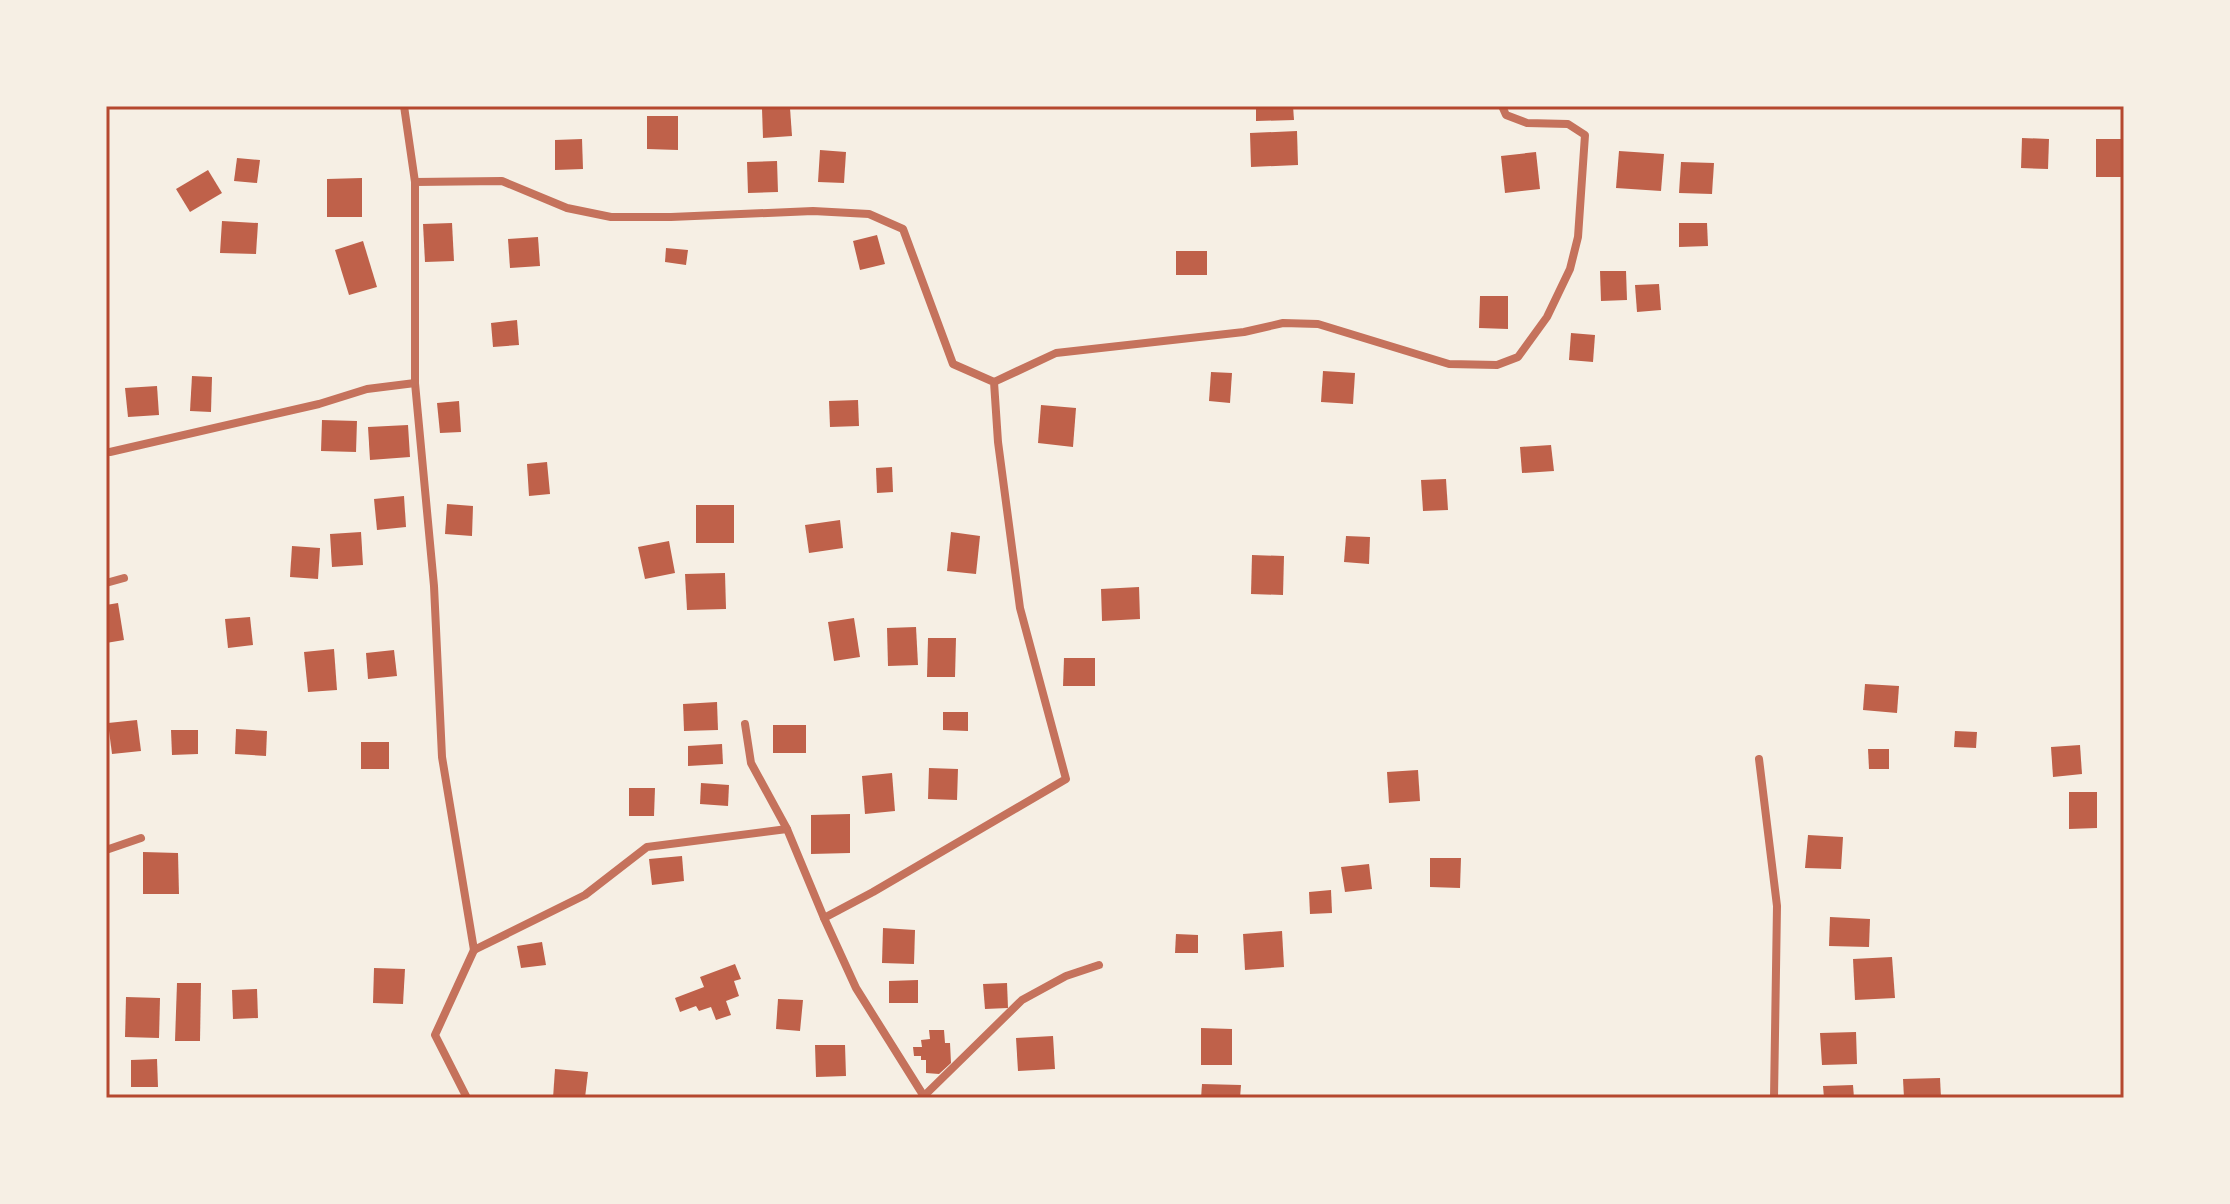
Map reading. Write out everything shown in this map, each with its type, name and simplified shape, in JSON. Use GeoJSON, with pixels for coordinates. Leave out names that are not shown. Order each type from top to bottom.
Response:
{"type":"FeatureCollection","features":[{"type":"Feature","properties":{"kind":"street"},"geometry":{"type":"LineString","coordinates":[[404,106],[415,182],[415,383],[434,586],[442,757],[474,950],[435,1035],[467,1098]]}},
{"type":"Feature","properties":{"kind":"street"},"geometry":{"type":"LineString","coordinates":[[415,182],[502,181],[567,208],[611,217],[813,211],[869,214],[903,229],[953,364],[994,382],[1056,353],[1244,332],[1283,323],[1318,324],[1449,364],[1497,365],[1518,357],[1547,317],[1570,269],[1578,237],[1585,135],[1568,124],[1527,123],[1506,115],[1502,106]]}},
{"type":"Feature","properties":{"kind":"street"},"geometry":{"type":"LineString","coordinates":[[824,918],[1066,779],[1020,608],[998,442],[994,382]]}},
{"type":"Feature","properties":{"kind":"street"},"geometry":{"type":"LineString","coordinates":[[110,452],[319,404],[367,389],[415,383]]}},
{"type":"Feature","properties":{"kind":"street"},"geometry":{"type":"LineString","coordinates":[[106,583],[124,578]]}},
{"type":"Feature","properties":{"kind":"street"},"geometry":{"type":"LineString","coordinates":[[745,724],[751,763],[787,829],[856,988],[925,1097],[1022,1000],[1066,976],[1099,965]]}},
{"type":"Feature","properties":{"kind":"street"},"geometry":{"type":"LineString","coordinates":[[1759,759],[1777,906],[1774,1098]]}},
{"type":"Feature","properties":{"kind":"street"},"geometry":{"type":"LineString","coordinates":[[474,950],[585,895],[647,847],[787,829]]}},
{"type":"Feature","properties":{"kind":"street"},"geometry":{"type":"LineString","coordinates":[[106,850],[141,838]]}},
{"type":"Feature","properties":{"kind":"building"},"geometry":{"type":"Polygon","coordinates":[[[1256,106],[1293,106],[1294,120],[1256,121],[1256,106]]]}},
{"type":"Feature","properties":{"kind":"building"},"geometry":{"type":"Polygon","coordinates":[[[790,108],[792,136],[763,138],[762,109],[790,108]]]}},
{"type":"Feature","properties":{"kind":"building"},"geometry":{"type":"Polygon","coordinates":[[[647,116],[678,116],[678,150],[647,149],[647,116]]]}},
{"type":"Feature","properties":{"kind":"building"},"geometry":{"type":"Polygon","coordinates":[[[1297,131],[1298,165],[1251,167],[1250,133],[1297,131]]]}},
{"type":"Feature","properties":{"kind":"building"},"geometry":{"type":"Polygon","coordinates":[[[2022,138],[2049,139],[2048,169],[2021,168],[2022,138]]]}},
{"type":"Feature","properties":{"kind":"building"},"geometry":{"type":"Polygon","coordinates":[[[582,139],[583,169],[555,170],[555,140],[582,139]]]}},
{"type":"Feature","properties":{"kind":"building"},"geometry":{"type":"Polygon","coordinates":[[[2096,139],[2124,139],[2124,177],[2096,177],[2096,139]]]}},
{"type":"Feature","properties":{"kind":"building"},"geometry":{"type":"Polygon","coordinates":[[[820,150],[846,152],[844,183],[818,182],[820,150]]]}},
{"type":"Feature","properties":{"kind":"building"},"geometry":{"type":"Polygon","coordinates":[[[1619,151],[1664,154],[1661,191],[1616,188],[1619,151]]]}},
{"type":"Feature","properties":{"kind":"building"},"geometry":{"type":"Polygon","coordinates":[[[1536,152],[1540,189],[1505,193],[1501,156],[1536,152]]]}},
{"type":"Feature","properties":{"kind":"building"},"geometry":{"type":"Polygon","coordinates":[[[237,158],[260,160],[257,183],[234,181],[237,158]]]}},
{"type":"Feature","properties":{"kind":"building"},"geometry":{"type":"Polygon","coordinates":[[[777,161],[778,192],[748,193],[747,162],[777,161]]]}},
{"type":"Feature","properties":{"kind":"building"},"geometry":{"type":"Polygon","coordinates":[[[1681,162],[1714,163],[1712,194],[1679,193],[1681,162]]]}},
{"type":"Feature","properties":{"kind":"building"},"geometry":{"type":"Polygon","coordinates":[[[208,170],[222,193],[190,212],[176,189],[208,170]]]}},
{"type":"Feature","properties":{"kind":"building"},"geometry":{"type":"Polygon","coordinates":[[[362,178],[362,217],[327,217],[327,179],[362,178]]]}},
{"type":"Feature","properties":{"kind":"building"},"geometry":{"type":"Polygon","coordinates":[[[222,221],[258,223],[256,254],[220,253],[222,221]]]}},
{"type":"Feature","properties":{"kind":"building"},"geometry":{"type":"Polygon","coordinates":[[[452,223],[454,261],[425,262],[423,224],[452,223]]]}},
{"type":"Feature","properties":{"kind":"building"},"geometry":{"type":"Polygon","coordinates":[[[1679,223],[1707,223],[1708,246],[1679,247],[1679,223]]]}},
{"type":"Feature","properties":{"kind":"building"},"geometry":{"type":"Polygon","coordinates":[[[877,235],[885,264],[860,270],[853,241],[877,235]]]}},
{"type":"Feature","properties":{"kind":"building"},"geometry":{"type":"Polygon","coordinates":[[[538,237],[540,266],[510,268],[508,239],[538,237]]]}},
{"type":"Feature","properties":{"kind":"building"},"geometry":{"type":"Polygon","coordinates":[[[363,241],[377,287],[349,295],[335,250],[363,241]]]}},
{"type":"Feature","properties":{"kind":"building"},"geometry":{"type":"Polygon","coordinates":[[[666,248],[688,250],[686,265],[665,262],[666,248]]]}},
{"type":"Feature","properties":{"kind":"building"},"geometry":{"type":"Polygon","coordinates":[[[1176,251],[1207,251],[1207,275],[1176,275],[1176,251]]]}},
{"type":"Feature","properties":{"kind":"building"},"geometry":{"type":"Polygon","coordinates":[[[1600,271],[1626,271],[1627,300],[1601,301],[1600,271]]]}},
{"type":"Feature","properties":{"kind":"building"},"geometry":{"type":"Polygon","coordinates":[[[1659,284],[1661,310],[1637,312],[1635,285],[1659,284]]]}},
{"type":"Feature","properties":{"kind":"building"},"geometry":{"type":"Polygon","coordinates":[[[1480,296],[1508,296],[1508,329],[1479,328],[1480,296]]]}},
{"type":"Feature","properties":{"kind":"building"},"geometry":{"type":"Polygon","coordinates":[[[517,320],[519,345],[493,347],[491,323],[517,320]]]}},
{"type":"Feature","properties":{"kind":"building"},"geometry":{"type":"Polygon","coordinates":[[[1571,333],[1595,335],[1593,362],[1569,360],[1571,333]]]}},
{"type":"Feature","properties":{"kind":"building"},"geometry":{"type":"Polygon","coordinates":[[[1323,371],[1355,373],[1353,404],[1321,402],[1323,371]]]}},
{"type":"Feature","properties":{"kind":"building"},"geometry":{"type":"Polygon","coordinates":[[[1211,372],[1232,373],[1230,403],[1209,401],[1211,372]]]}},
{"type":"Feature","properties":{"kind":"building"},"geometry":{"type":"Polygon","coordinates":[[[192,376],[212,377],[211,412],[190,411],[192,376]]]}},
{"type":"Feature","properties":{"kind":"building"},"geometry":{"type":"Polygon","coordinates":[[[157,386],[159,415],[128,417],[125,388],[157,386]]]}},
{"type":"Feature","properties":{"kind":"building"},"geometry":{"type":"Polygon","coordinates":[[[858,400],[859,426],[830,427],[829,401],[858,400]]]}},
{"type":"Feature","properties":{"kind":"building"},"geometry":{"type":"Polygon","coordinates":[[[459,401],[461,432],[440,433],[437,403],[459,401]]]}},
{"type":"Feature","properties":{"kind":"building"},"geometry":{"type":"Polygon","coordinates":[[[1041,405],[1076,408],[1073,447],[1038,443],[1041,405]]]}},
{"type":"Feature","properties":{"kind":"building"},"geometry":{"type":"Polygon","coordinates":[[[322,420],[357,421],[356,452],[321,451],[322,420]]]}},
{"type":"Feature","properties":{"kind":"building"},"geometry":{"type":"Polygon","coordinates":[[[408,425],[410,457],[370,460],[368,427],[408,425]]]}},
{"type":"Feature","properties":{"kind":"building"},"geometry":{"type":"Polygon","coordinates":[[[1551,445],[1554,471],[1522,473],[1520,447],[1551,445]]]}},
{"type":"Feature","properties":{"kind":"building"},"geometry":{"type":"Polygon","coordinates":[[[547,462],[550,494],[529,496],[527,464],[547,462]]]}},
{"type":"Feature","properties":{"kind":"building"},"geometry":{"type":"Polygon","coordinates":[[[892,467],[893,492],[877,493],[876,468],[892,467]]]}},
{"type":"Feature","properties":{"kind":"building"},"geometry":{"type":"Polygon","coordinates":[[[1446,479],[1448,510],[1423,511],[1421,480],[1446,479]]]}},
{"type":"Feature","properties":{"kind":"building"},"geometry":{"type":"Polygon","coordinates":[[[404,496],[406,527],[377,530],[374,499],[404,496]]]}},
{"type":"Feature","properties":{"kind":"building"},"geometry":{"type":"Polygon","coordinates":[[[447,504],[473,506],[472,536],[445,534],[447,504]]]}},
{"type":"Feature","properties":{"kind":"building"},"geometry":{"type":"Polygon","coordinates":[[[696,505],[734,505],[734,543],[696,543],[696,505]]]}},
{"type":"Feature","properties":{"kind":"building"},"geometry":{"type":"Polygon","coordinates":[[[840,520],[843,548],[809,553],[805,525],[840,520]]]}},
{"type":"Feature","properties":{"kind":"building"},"geometry":{"type":"Polygon","coordinates":[[[361,532],[363,565],[332,567],[330,534],[361,532]]]}},
{"type":"Feature","properties":{"kind":"building"},"geometry":{"type":"Polygon","coordinates":[[[951,532],[980,536],[976,574],[947,571],[951,532]]]}},
{"type":"Feature","properties":{"kind":"building"},"geometry":{"type":"Polygon","coordinates":[[[1346,536],[1370,537],[1369,564],[1344,562],[1346,536]]]}},
{"type":"Feature","properties":{"kind":"building"},"geometry":{"type":"Polygon","coordinates":[[[669,541],[675,573],[645,579],[638,547],[669,541]]]}},
{"type":"Feature","properties":{"kind":"building"},"geometry":{"type":"Polygon","coordinates":[[[292,546],[320,548],[318,579],[290,577],[292,546]]]}},
{"type":"Feature","properties":{"kind":"building"},"geometry":{"type":"Polygon","coordinates":[[[1252,555],[1284,556],[1283,595],[1251,594],[1252,555]]]}},
{"type":"Feature","properties":{"kind":"building"},"geometry":{"type":"Polygon","coordinates":[[[725,573],[726,609],[687,610],[685,574],[725,573]]]}},
{"type":"Feature","properties":{"kind":"building"},"geometry":{"type":"Polygon","coordinates":[[[1139,587],[1140,619],[1102,621],[1101,589],[1139,587]]]}},
{"type":"Feature","properties":{"kind":"building"},"geometry":{"type":"Polygon","coordinates":[[[118,603],[124,640],[106,643],[106,605],[118,603]]]}},
{"type":"Feature","properties":{"kind":"building"},"geometry":{"type":"Polygon","coordinates":[[[250,617],[253,645],[228,648],[225,619],[250,617]]]}},
{"type":"Feature","properties":{"kind":"building"},"geometry":{"type":"Polygon","coordinates":[[[854,618],[860,657],[834,661],[828,622],[854,618]]]}},
{"type":"Feature","properties":{"kind":"building"},"geometry":{"type":"Polygon","coordinates":[[[916,627],[918,665],[888,666],[887,628],[916,627]]]}},
{"type":"Feature","properties":{"kind":"building"},"geometry":{"type":"Polygon","coordinates":[[[928,638],[956,638],[955,677],[927,677],[928,638]]]}},
{"type":"Feature","properties":{"kind":"building"},"geometry":{"type":"Polygon","coordinates":[[[334,649],[337,690],[308,692],[304,652],[334,649]]]}},
{"type":"Feature","properties":{"kind":"building"},"geometry":{"type":"Polygon","coordinates":[[[394,650],[397,676],[368,679],[366,653],[394,650]]]}},
{"type":"Feature","properties":{"kind":"building"},"geometry":{"type":"Polygon","coordinates":[[[1064,658],[1095,658],[1095,686],[1063,686],[1064,658]]]}},
{"type":"Feature","properties":{"kind":"building"},"geometry":{"type":"Polygon","coordinates":[[[1865,684],[1899,686],[1897,713],[1863,710],[1865,684]]]}},
{"type":"Feature","properties":{"kind":"building"},"geometry":{"type":"Polygon","coordinates":[[[717,702],[718,730],[684,731],[683,704],[717,702]]]}},
{"type":"Feature","properties":{"kind":"building"},"geometry":{"type":"Polygon","coordinates":[[[943,712],[968,712],[968,731],[943,730],[943,712]]]}},
{"type":"Feature","properties":{"kind":"building"},"geometry":{"type":"Polygon","coordinates":[[[137,720],[141,751],[112,754],[108,723],[137,720]]]}},
{"type":"Feature","properties":{"kind":"building"},"geometry":{"type":"Polygon","coordinates":[[[773,725],[806,725],[806,753],[773,753],[773,725]]]}},
{"type":"Feature","properties":{"kind":"building"},"geometry":{"type":"Polygon","coordinates":[[[236,729],[267,731],[266,756],[235,754],[236,729]]]}},
{"type":"Feature","properties":{"kind":"building"},"geometry":{"type":"Polygon","coordinates":[[[171,730],[198,730],[198,754],[172,755],[171,730]]]}},
{"type":"Feature","properties":{"kind":"building"},"geometry":{"type":"Polygon","coordinates":[[[1955,731],[1977,732],[1976,748],[1954,747],[1955,731]]]}},
{"type":"Feature","properties":{"kind":"building"},"geometry":{"type":"Polygon","coordinates":[[[361,742],[389,742],[389,769],[361,769],[361,742]]]}},
{"type":"Feature","properties":{"kind":"building"},"geometry":{"type":"Polygon","coordinates":[[[722,744],[723,764],[688,766],[688,746],[722,744]]]}},
{"type":"Feature","properties":{"kind":"building"},"geometry":{"type":"Polygon","coordinates":[[[2080,745],[2082,774],[2053,777],[2051,747],[2080,745]]]}},
{"type":"Feature","properties":{"kind":"building"},"geometry":{"type":"Polygon","coordinates":[[[1868,749],[1889,749],[1889,769],[1869,769],[1868,749]]]}},
{"type":"Feature","properties":{"kind":"building"},"geometry":{"type":"Polygon","coordinates":[[[929,768],[958,769],[957,800],[928,799],[929,768]]]}},
{"type":"Feature","properties":{"kind":"building"},"geometry":{"type":"Polygon","coordinates":[[[1418,770],[1420,801],[1389,803],[1387,772],[1418,770]]]}},
{"type":"Feature","properties":{"kind":"building"},"geometry":{"type":"Polygon","coordinates":[[[892,773],[895,811],[865,814],[862,776],[892,773]]]}},
{"type":"Feature","properties":{"kind":"building"},"geometry":{"type":"Polygon","coordinates":[[[701,783],[729,785],[728,806],[700,804],[701,783]]]}},
{"type":"Feature","properties":{"kind":"building"},"geometry":{"type":"Polygon","coordinates":[[[629,788],[655,788],[654,816],[629,816],[629,788]]]}},
{"type":"Feature","properties":{"kind":"building"},"geometry":{"type":"Polygon","coordinates":[[[2069,792],[2097,792],[2097,828],[2069,829],[2069,792]]]}},
{"type":"Feature","properties":{"kind":"building"},"geometry":{"type":"Polygon","coordinates":[[[850,814],[850,853],[811,854],[811,815],[850,814]]]}},
{"type":"Feature","properties":{"kind":"building"},"geometry":{"type":"Polygon","coordinates":[[[1808,835],[1843,837],[1841,869],[1805,868],[1808,835]]]}},
{"type":"Feature","properties":{"kind":"building"},"geometry":{"type":"Polygon","coordinates":[[[143,852],[178,853],[179,894],[143,894],[143,852]]]}},
{"type":"Feature","properties":{"kind":"building"},"geometry":{"type":"Polygon","coordinates":[[[682,856],[684,881],[652,885],[649,859],[682,856]]]}},
{"type":"Feature","properties":{"kind":"building"},"geometry":{"type":"Polygon","coordinates":[[[1430,858],[1461,858],[1460,888],[1430,887],[1430,858]]]}},
{"type":"Feature","properties":{"kind":"building"},"geometry":{"type":"Polygon","coordinates":[[[1369,864],[1372,889],[1345,892],[1341,867],[1369,864]]]}},
{"type":"Feature","properties":{"kind":"building"},"geometry":{"type":"Polygon","coordinates":[[[1331,890],[1332,913],[1310,914],[1309,892],[1331,890]]]}},
{"type":"Feature","properties":{"kind":"building"},"geometry":{"type":"Polygon","coordinates":[[[1830,917],[1870,919],[1869,947],[1829,946],[1830,917]]]}},
{"type":"Feature","properties":{"kind":"building"},"geometry":{"type":"Polygon","coordinates":[[[883,928],[915,930],[914,964],[882,963],[883,928]]]}},
{"type":"Feature","properties":{"kind":"building"},"geometry":{"type":"Polygon","coordinates":[[[1282,931],[1284,967],[1245,970],[1243,934],[1282,931]]]}},
{"type":"Feature","properties":{"kind":"building"},"geometry":{"type":"Polygon","coordinates":[[[1176,934],[1198,935],[1198,953],[1175,953],[1176,934]]]}},
{"type":"Feature","properties":{"kind":"building"},"geometry":{"type":"Polygon","coordinates":[[[542,942],[546,965],[521,968],[517,946],[542,942]]]}},
{"type":"Feature","properties":{"kind":"building"},"geometry":{"type":"Polygon","coordinates":[[[1892,957],[1895,998],[1855,1000],[1853,959],[1892,957]]]}},
{"type":"Feature","properties":{"kind":"building"},"geometry":{"type":"Polygon","coordinates":[[[735,964],[741,979],[734,981],[739,996],[726,1001],[731,1015],[716,1020],[711,1007],[699,1011],[696,1006],[680,1012],[675,998],[704,987],[700,977],[735,964]]]}},
{"type":"Feature","properties":{"kind":"building"},"geometry":{"type":"Polygon","coordinates":[[[374,968],[405,969],[403,1004],[373,1003],[374,968]]]}},
{"type":"Feature","properties":{"kind":"building"},"geometry":{"type":"Polygon","coordinates":[[[918,980],[918,1003],[889,1003],[889,981],[918,980]]]}},
{"type":"Feature","properties":{"kind":"building"},"geometry":{"type":"Polygon","coordinates":[[[177,983],[201,983],[200,1041],[175,1041],[177,983]]]}},
{"type":"Feature","properties":{"kind":"building"},"geometry":{"type":"Polygon","coordinates":[[[1007,983],[1008,1008],[985,1009],[983,984],[1007,983]]]}},
{"type":"Feature","properties":{"kind":"building"},"geometry":{"type":"Polygon","coordinates":[[[257,989],[258,1018],[233,1019],[232,990],[257,989]]]}},
{"type":"Feature","properties":{"kind":"building"},"geometry":{"type":"Polygon","coordinates":[[[126,997],[160,998],[159,1038],[125,1037],[126,997]]]}},
{"type":"Feature","properties":{"kind":"building"},"geometry":{"type":"Polygon","coordinates":[[[778,999],[803,1000],[800,1031],[776,1029],[778,999]]]}},
{"type":"Feature","properties":{"kind":"building"},"geometry":{"type":"Polygon","coordinates":[[[1201,1028],[1232,1029],[1232,1065],[1201,1065],[1201,1028]]]}},
{"type":"Feature","properties":{"kind":"building"},"geometry":{"type":"Polygon","coordinates":[[[929,1030],[944,1030],[945,1043],[950,1043],[951,1063],[939,1074],[926,1073],[926,1060],[914,1056],[913,1047],[922,1047],[921,1040],[930,1039],[929,1030]]]}},
{"type":"Feature","properties":{"kind":"building"},"geometry":{"type":"Polygon","coordinates":[[[1856,1032],[1857,1064],[1822,1065],[1820,1033],[1856,1032]]]}},
{"type":"Feature","properties":{"kind":"building"},"geometry":{"type":"Polygon","coordinates":[[[1053,1036],[1055,1069],[1018,1071],[1016,1038],[1053,1036]]]}},
{"type":"Feature","properties":{"kind":"building"},"geometry":{"type":"Polygon","coordinates":[[[815,1045],[845,1045],[846,1076],[816,1077],[815,1045]]]}},
{"type":"Feature","properties":{"kind":"building"},"geometry":{"type":"Polygon","coordinates":[[[157,1059],[158,1087],[131,1087],[131,1060],[157,1059]]]}},
{"type":"Feature","properties":{"kind":"building"},"geometry":{"type":"Polygon","coordinates":[[[555,1069],[588,1072],[585,1098],[553,1098],[555,1069]]]}},
{"type":"Feature","properties":{"kind":"building"},"geometry":{"type":"Polygon","coordinates":[[[1940,1078],[1941,1098],[1904,1098],[1903,1079],[1940,1078]]]}},
{"type":"Feature","properties":{"kind":"building"},"geometry":{"type":"Polygon","coordinates":[[[1202,1084],[1241,1085],[1240,1098],[1201,1098],[1202,1084]]]}},
{"type":"Feature","properties":{"kind":"building"},"geometry":{"type":"Polygon","coordinates":[[[1853,1085],[1854,1098],[1824,1098],[1823,1086],[1853,1085]]]}}]}
